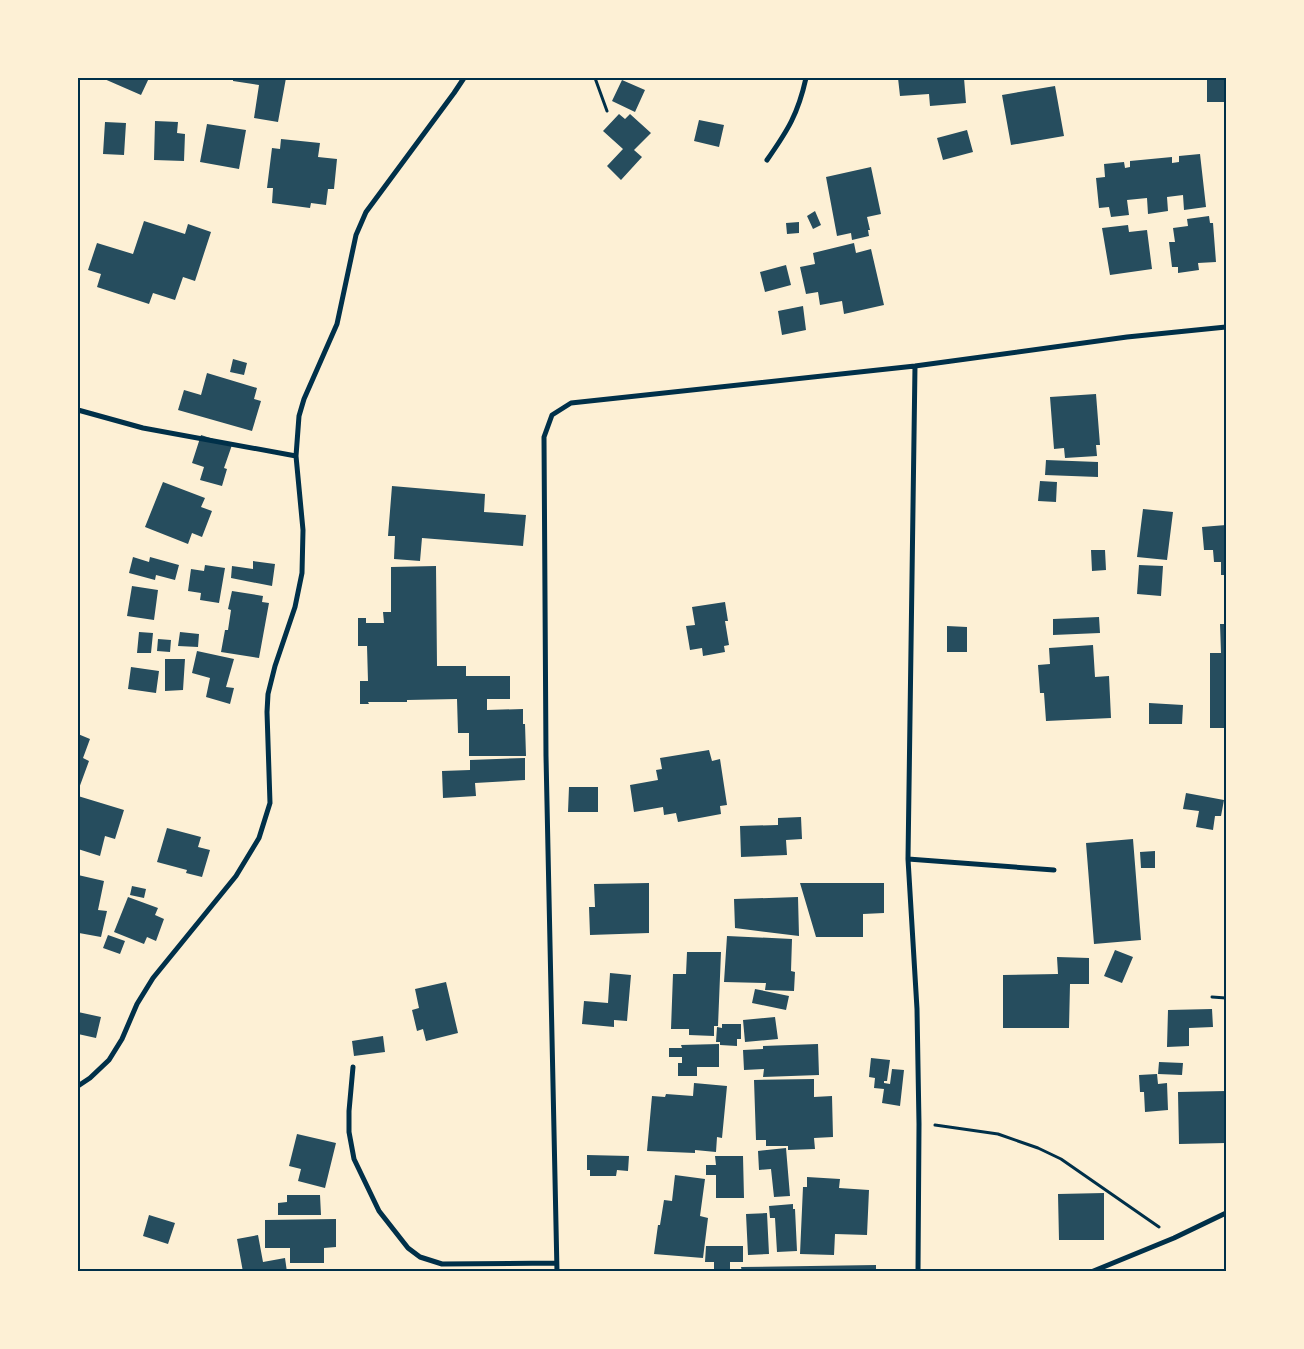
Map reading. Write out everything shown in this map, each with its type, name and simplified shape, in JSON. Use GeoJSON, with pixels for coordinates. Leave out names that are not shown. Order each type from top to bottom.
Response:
{"type":"FeatureCollection","features":[{"type":"Feature","properties":{"kind":"street"},"geometry":{"type":"LineString","coordinates":[[78,1086],[90,1078],[109,1060],[122,1039],[137,1004],[154,978],[236,876],[259,838],[270,803],[268,694],[275,666],[295,607],[302,574],[303,530],[296,456],[299,416],[304,399],[337,324],[358,227],[366,212],[464,78]]}},
{"type":"Feature","properties":{"kind":"street"},"geometry":{"type":"LineString","coordinates":[[767,160],[788,130],[800,102],[806,78]]}},
{"type":"Feature","properties":{"kind":"street"},"geometry":{"type":"LineString","coordinates":[[557,1272],[544,575],[544,438],[552,415],[571,403],[915,366],[1128,337],[1226,327]]}},
{"type":"Feature","properties":{"kind":"street"},"geometry":{"type":"LineString","coordinates":[[915,366],[908,859],[917,1010],[919,1124],[918,1272]]}},
{"type":"Feature","properties":{"kind":"street"},"geometry":{"type":"LineString","coordinates":[[78,410],[143,428],[296,456]]}},
{"type":"Feature","properties":{"kind":"street"},"geometry":{"type":"LineString","coordinates":[[908,859],[1054,870]]}},
{"type":"Feature","properties":{"kind":"street"},"geometry":{"type":"LineString","coordinates":[[352,1067],[349,1132],[354,1159],[379,1211],[408,1248],[420,1257],[442,1264],[556,1263]]}},
{"type":"Feature","properties":{"kind":"street"},"geometry":{"type":"LineString","coordinates":[[1091,1272],[1174,1238],[1226,1213]]}},
{"type":"Feature","properties":{"kind":"path"},"geometry":{"type":"LineString","coordinates":[[596,78],[607,111]]}},
{"type":"Feature","properties":{"kind":"path"},"geometry":{"type":"LineString","coordinates":[[1212,997],[1226,998]]}},
{"type":"Feature","properties":{"kind":"path"},"geometry":{"type":"LineString","coordinates":[[919,1124],[998,1134],[1038,1148],[1068,1164],[1174,1238]]}},
{"type":"Feature","properties":{"kind":"building"},"geometry":{"type":"Polygon","coordinates":[[[102,78],[149,78],[141,95],[102,78]]]}},
{"type":"Feature","properties":{"kind":"building"},"geometry":{"type":"Polygon","coordinates":[[[233,78],[286,78],[278,122],[254,118],[259,85],[233,81],[233,78]]]}},
{"type":"Feature","properties":{"kind":"building"},"geometry":{"type":"Polygon","coordinates":[[[898,78],[964,78],[966,103],[930,106],[929,94],[900,96],[898,78]]]}},
{"type":"Feature","properties":{"kind":"building"},"geometry":{"type":"Polygon","coordinates":[[[1207,78],[1226,78],[1226,102],[1207,102],[1207,78]]]}},
{"type":"Feature","properties":{"kind":"building"},"geometry":{"type":"Polygon","coordinates":[[[622,80],[645,90],[635,112],[612,101],[622,80]]]}},
{"type":"Feature","properties":{"kind":"building"},"geometry":{"type":"Polygon","coordinates":[[[1055,86],[1064,136],[1011,145],[1002,95],[1055,86]]]}},
{"type":"Feature","properties":{"kind":"building"},"geometry":{"type":"Polygon","coordinates":[[[619,114],[625,119],[630,114],[651,133],[634,150],[642,157],[621,180],[607,166],[623,149],[603,131],[619,114]]]}},
{"type":"Feature","properties":{"kind":"building"},"geometry":{"type":"Polygon","coordinates":[[[699,120],[724,125],[719,147],[694,141],[699,120]]]}},
{"type":"Feature","properties":{"kind":"building"},"geometry":{"type":"Polygon","coordinates":[[[155,121],[178,122],[177,133],[185,134],[184,161],[154,160],[155,121]]]}},
{"type":"Feature","properties":{"kind":"building"},"geometry":{"type":"Polygon","coordinates":[[[105,122],[126,123],[124,155],[103,154],[105,122]]]}},
{"type":"Feature","properties":{"kind":"building"},"geometry":{"type":"Polygon","coordinates":[[[207,124],[246,130],[239,169],[200,162],[207,124]]]}},
{"type":"Feature","properties":{"kind":"building"},"geometry":{"type":"Polygon","coordinates":[[[967,130],[973,152],[943,160],[937,138],[967,130]]]}},
{"type":"Feature","properties":{"kind":"building"},"geometry":{"type":"Polygon","coordinates":[[[281,139],[320,143],[318,157],[337,159],[334,189],[328,189],[326,205],[311,203],[310,208],[272,203],[273,188],[267,188],[272,148],[280,149],[281,139]]]}},
{"type":"Feature","properties":{"kind":"building"},"geometry":{"type":"Polygon","coordinates":[[[1200,154],[1206,207],[1184,210],[1183,195],[1167,197],[1168,211],[1148,214],[1147,198],[1127,200],[1129,215],[1111,217],[1109,207],[1099,208],[1096,178],[1105,177],[1104,164],[1124,162],[1125,168],[1130,167],[1130,161],[1172,157],[1172,163],[1179,162],[1179,156],[1200,154]]]}},
{"type":"Feature","properties":{"kind":"building"},"geometry":{"type":"Polygon","coordinates":[[[871,167],[881,214],[867,217],[870,230],[868,230],[869,236],[852,240],[851,233],[837,236],[826,177],[871,167]]]}},
{"type":"Feature","properties":{"kind":"building"},"geometry":{"type":"Polygon","coordinates":[[[815,211],[821,225],[813,229],[807,216],[815,211]]]}},
{"type":"Feature","properties":{"kind":"building"},"geometry":{"type":"Polygon","coordinates":[[[1209,216],[1210,223],[1213,223],[1216,262],[1198,263],[1199,270],[1178,273],[1178,267],[1172,267],[1169,242],[1175,242],[1173,228],[1188,226],[1187,219],[1209,216]]]}},
{"type":"Feature","properties":{"kind":"building"},"geometry":{"type":"Polygon","coordinates":[[[144,221],[185,234],[188,224],[211,232],[195,281],[183,277],[175,300],[153,293],[149,304],[97,287],[101,274],[88,270],[97,243],[133,254],[144,221]]]}},
{"type":"Feature","properties":{"kind":"building"},"geometry":{"type":"Polygon","coordinates":[[[799,222],[799,233],[787,234],[786,223],[799,222]]]}},
{"type":"Feature","properties":{"kind":"building"},"geometry":{"type":"Polygon","coordinates":[[[1128,225],[1129,232],[1147,230],[1152,269],[1110,275],[1102,228],[1128,225]]]}},
{"type":"Feature","properties":{"kind":"building"},"geometry":{"type":"Polygon","coordinates":[[[854,243],[856,253],[871,249],[884,305],[844,314],[842,301],[820,305],[818,292],[806,294],[800,267],[815,264],[813,253],[854,243]]]}},
{"type":"Feature","properties":{"kind":"building"},"geometry":{"type":"Polygon","coordinates":[[[786,265],[791,285],[765,292],[760,272],[786,265]]]}},
{"type":"Feature","properties":{"kind":"building"},"geometry":{"type":"Polygon","coordinates":[[[803,306],[806,330],[782,335],[778,311],[803,306]]]}},
{"type":"Feature","properties":{"kind":"building"},"geometry":{"type":"Polygon","coordinates":[[[233,359],[247,363],[244,375],[230,372],[233,359]]]}},
{"type":"Feature","properties":{"kind":"building"},"geometry":{"type":"Polygon","coordinates":[[[207,373],[257,388],[254,399],[261,401],[252,431],[178,410],[184,390],[201,395],[207,373]]]}},
{"type":"Feature","properties":{"kind":"building"},"geometry":{"type":"Polygon","coordinates":[[[1096,394],[1100,445],[1096,445],[1097,456],[1065,458],[1064,448],[1054,449],[1050,397],[1096,394]]]}},
{"type":"Feature","properties":{"kind":"building"},"geometry":{"type":"Polygon","coordinates":[[[201,435],[232,445],[224,468],[227,469],[222,486],[200,480],[204,467],[192,463],[201,435]]]}},
{"type":"Feature","properties":{"kind":"building"},"geometry":{"type":"Polygon","coordinates":[[[1046,460],[1098,462],[1098,477],[1045,475],[1046,460]]]}},
{"type":"Feature","properties":{"kind":"building"},"geometry":{"type":"Polygon","coordinates":[[[1040,481],[1057,482],[1056,502],[1038,501],[1040,481]]]}},
{"type":"Feature","properties":{"kind":"building"},"geometry":{"type":"Polygon","coordinates":[[[163,482],[205,498],[201,507],[212,511],[202,537],[192,533],[188,544],[145,527],[163,482]]]}},
{"type":"Feature","properties":{"kind":"building"},"geometry":{"type":"Polygon","coordinates":[[[392,486],[485,494],[484,512],[526,515],[523,546],[422,538],[420,561],[394,559],[395,536],[388,536],[392,486]]]}},
{"type":"Feature","properties":{"kind":"building"},"geometry":{"type":"Polygon","coordinates":[[[1143,509],[1173,512],[1167,560],[1137,557],[1143,509]]]}},
{"type":"Feature","properties":{"kind":"building"},"geometry":{"type":"Polygon","coordinates":[[[1226,525],[1226,575],[1221,575],[1221,562],[1214,562],[1213,550],[1204,550],[1202,527],[1226,525]]]}},
{"type":"Feature","properties":{"kind":"building"},"geometry":{"type":"Polygon","coordinates":[[[1091,550],[1105,550],[1106,570],[1092,571],[1091,550]]]}},
{"type":"Feature","properties":{"kind":"building"},"geometry":{"type":"Polygon","coordinates":[[[133,557],[149,562],[150,557],[179,565],[175,580],[156,575],[155,580],[129,573],[133,557]]]}},
{"type":"Feature","properties":{"kind":"building"},"geometry":{"type":"Polygon","coordinates":[[[253,561],[275,564],[272,586],[231,578],[232,566],[253,569],[253,561]]]}},
{"type":"Feature","properties":{"kind":"building"},"geometry":{"type":"Polygon","coordinates":[[[205,565],[225,568],[219,603],[200,600],[201,593],[188,591],[191,569],[204,571],[205,565]]]}},
{"type":"Feature","properties":{"kind":"building"},"geometry":{"type":"Polygon","coordinates":[[[1139,565],[1163,566],[1161,596],[1137,594],[1139,565]]]}},
{"type":"Feature","properties":{"kind":"building"},"geometry":{"type":"Polygon","coordinates":[[[436,566],[437,666],[466,666],[466,676],[510,676],[510,699],[487,699],[487,710],[523,709],[526,756],[469,756],[469,733],[458,733],[457,699],[368,702],[369,704],[360,704],[360,681],[368,681],[367,646],[358,646],[358,618],[366,618],[366,623],[384,623],[383,612],[391,612],[391,567],[436,566]]]}},
{"type":"Feature","properties":{"kind":"building"},"geometry":{"type":"Polygon","coordinates":[[[132,586],[158,590],[154,620],[127,616],[132,586]]]}},
{"type":"Feature","properties":{"kind":"building"},"geometry":{"type":"Polygon","coordinates":[[[232,591],[263,596],[262,602],[269,603],[259,658],[221,652],[225,630],[228,630],[231,610],[228,609],[232,591]]]}},
{"type":"Feature","properties":{"kind":"building"},"geometry":{"type":"Polygon","coordinates":[[[725,602],[728,621],[725,621],[729,645],[724,646],[725,652],[703,656],[702,648],[690,650],[686,626],[695,625],[692,607],[725,602]]]}},
{"type":"Feature","properties":{"kind":"building"},"geometry":{"type":"Polygon","coordinates":[[[1099,617],[1100,633],[1053,635],[1053,619],[1099,617]]]}},
{"type":"Feature","properties":{"kind":"building"},"geometry":{"type":"Polygon","coordinates":[[[1220,624],[1226,624],[1226,728],[1210,728],[1210,653],[1221,653],[1220,624]]]}},
{"type":"Feature","properties":{"kind":"building"},"geometry":{"type":"Polygon","coordinates":[[[947,626],[967,627],[967,652],[947,652],[947,626]]]}},
{"type":"Feature","properties":{"kind":"building"},"geometry":{"type":"Polygon","coordinates":[[[139,632],[153,633],[151,653],[137,653],[139,632]]]}},
{"type":"Feature","properties":{"kind":"building"},"geometry":{"type":"Polygon","coordinates":[[[180,632],[199,634],[198,647],[178,646],[180,632]]]}},
{"type":"Feature","properties":{"kind":"building"},"geometry":{"type":"Polygon","coordinates":[[[158,639],[171,640],[170,652],[157,651],[158,639]]]}},
{"type":"Feature","properties":{"kind":"building"},"geometry":{"type":"Polygon","coordinates":[[[1093,645],[1095,677],[1109,676],[1111,718],[1046,721],[1044,693],[1040,693],[1038,665],[1050,664],[1049,648],[1093,645]]]}},
{"type":"Feature","properties":{"kind":"building"},"geometry":{"type":"Polygon","coordinates":[[[197,651],[234,659],[226,687],[234,688],[230,704],[206,697],[210,678],[192,673],[197,651]]]}},
{"type":"Feature","properties":{"kind":"building"},"geometry":{"type":"Polygon","coordinates":[[[165,659],[185,659],[183,690],[165,691],[165,659]]]}},
{"type":"Feature","properties":{"kind":"building"},"geometry":{"type":"Polygon","coordinates":[[[131,667],[159,671],[156,693],[128,689],[131,667]]]}},
{"type":"Feature","properties":{"kind":"building"},"geometry":{"type":"Polygon","coordinates":[[[1149,703],[1183,705],[1182,724],[1149,724],[1149,703]]]}},
{"type":"Feature","properties":{"kind":"building"},"geometry":{"type":"Polygon","coordinates":[[[78,734],[90,739],[83,758],[89,761],[78,791],[78,734]]]}},
{"type":"Feature","properties":{"kind":"building"},"geometry":{"type":"Polygon","coordinates":[[[709,750],[712,761],[720,759],[727,805],[720,806],[721,814],[678,822],[676,813],[664,815],[663,807],[634,812],[630,785],[658,780],[656,770],[662,769],[660,758],[709,750]]]}},
{"type":"Feature","properties":{"kind":"building"},"geometry":{"type":"Polygon","coordinates":[[[525,758],[525,780],[475,783],[476,796],[443,798],[442,771],[470,770],[470,760],[525,758]]]}},
{"type":"Feature","properties":{"kind":"building"},"geometry":{"type":"Polygon","coordinates":[[[569,787],[598,787],[598,812],[568,812],[569,787]]]}},
{"type":"Feature","properties":{"kind":"building"},"geometry":{"type":"Polygon","coordinates":[[[1186,793],[1224,800],[1221,816],[1215,816],[1213,830],[1196,827],[1199,811],[1183,809],[1186,793]]]}},
{"type":"Feature","properties":{"kind":"building"},"geometry":{"type":"Polygon","coordinates":[[[78,796],[124,810],[115,839],[105,836],[100,856],[78,849],[78,796]]]}},
{"type":"Feature","properties":{"kind":"building"},"geometry":{"type":"Polygon","coordinates":[[[801,817],[802,839],[786,840],[787,855],[741,857],[740,826],[778,825],[778,818],[801,817]]]}},
{"type":"Feature","properties":{"kind":"building"},"geometry":{"type":"Polygon","coordinates":[[[167,828],[201,837],[198,847],[210,850],[202,877],[186,873],[187,870],[157,862],[167,828]]]}},
{"type":"Feature","properties":{"kind":"building"},"geometry":{"type":"Polygon","coordinates":[[[1133,839],[1141,940],[1094,944],[1086,843],[1133,839]]]}},
{"type":"Feature","properties":{"kind":"building"},"geometry":{"type":"Polygon","coordinates":[[[1155,851],[1155,868],[1141,868],[1140,852],[1155,851]]]}},
{"type":"Feature","properties":{"kind":"building"},"geometry":{"type":"Polygon","coordinates":[[[78,875],[104,881],[98,910],[107,911],[101,937],[79,933],[78,937],[78,875]]]}},
{"type":"Feature","properties":{"kind":"building"},"geometry":{"type":"Polygon","coordinates":[[[649,883],[649,933],[590,935],[589,907],[595,907],[594,884],[649,883]]]}},
{"type":"Feature","properties":{"kind":"building"},"geometry":{"type":"Polygon","coordinates":[[[800,883],[884,883],[884,913],[863,914],[863,937],[816,937],[800,883]]]}},
{"type":"Feature","properties":{"kind":"building"},"geometry":{"type":"Polygon","coordinates":[[[132,886],[146,889],[144,898],[130,895],[132,886]]]}},
{"type":"Feature","properties":{"kind":"building"},"geometry":{"type":"Polygon","coordinates":[[[128,897],[158,908],[155,915],[164,919],[156,941],[147,937],[144,944],[114,932],[128,897]]]}},
{"type":"Feature","properties":{"kind":"building"},"geometry":{"type":"Polygon","coordinates":[[[798,897],[799,936],[735,928],[734,899],[798,897]]]}},
{"type":"Feature","properties":{"kind":"building"},"geometry":{"type":"Polygon","coordinates":[[[108,935],[125,941],[120,954],[103,948],[108,935]]]}},
{"type":"Feature","properties":{"kind":"building"},"geometry":{"type":"Polygon","coordinates":[[[727,936],[792,939],[791,971],[795,972],[794,991],[765,990],[766,983],[724,982],[727,936]]]}},
{"type":"Feature","properties":{"kind":"building"},"geometry":{"type":"Polygon","coordinates":[[[1115,950],[1133,957],[1122,983],[1104,976],[1115,950]]]}},
{"type":"Feature","properties":{"kind":"building"},"geometry":{"type":"Polygon","coordinates":[[[687,952],[721,952],[718,1026],[714,1026],[714,1036],[689,1035],[689,1029],[671,1029],[673,974],[686,974],[687,952]]]}},
{"type":"Feature","properties":{"kind":"building"},"geometry":{"type":"Polygon","coordinates":[[[1057,957],[1089,958],[1089,984],[1070,984],[1069,1028],[1003,1028],[1003,975],[1058,974],[1057,957]]]}},
{"type":"Feature","properties":{"kind":"building"},"geometry":{"type":"Polygon","coordinates":[[[610,973],[631,975],[627,1021],[614,1020],[614,1027],[582,1024],[584,1001],[608,1003],[610,973]]]}},
{"type":"Feature","properties":{"kind":"building"},"geometry":{"type":"Polygon","coordinates":[[[446,982],[458,1033],[426,1041],[423,1029],[417,1031],[412,1010],[419,1008],[415,989],[446,982]]]}},
{"type":"Feature","properties":{"kind":"building"},"geometry":{"type":"Polygon","coordinates":[[[755,989],[789,996],[786,1010],[752,1003],[755,989]]]}},
{"type":"Feature","properties":{"kind":"building"},"geometry":{"type":"Polygon","coordinates":[[[1212,1009],[1213,1027],[1189,1028],[1189,1046],[1167,1047],[1168,1010],[1212,1009]]]}},
{"type":"Feature","properties":{"kind":"building"},"geometry":{"type":"Polygon","coordinates":[[[78,1012],[101,1017],[96,1038],[78,1034],[78,1012]]]}},
{"type":"Feature","properties":{"kind":"building"},"geometry":{"type":"Polygon","coordinates":[[[775,1017],[778,1039],[745,1042],[743,1020],[775,1017]]]}},
{"type":"Feature","properties":{"kind":"building"},"geometry":{"type":"Polygon","coordinates":[[[722,1024],[741,1024],[741,1039],[737,1039],[737,1046],[720,1045],[720,1042],[716,1042],[717,1027],[722,1028],[722,1024]]]}},
{"type":"Feature","properties":{"kind":"building"},"geometry":{"type":"Polygon","coordinates":[[[383,1036],[385,1052],[354,1056],[352,1041],[383,1036]]]}},
{"type":"Feature","properties":{"kind":"building"},"geometry":{"type":"Polygon","coordinates":[[[719,1044],[719,1067],[697,1067],[697,1076],[678,1076],[678,1063],[682,1063],[682,1057],[669,1057],[669,1048],[682,1048],[681,1045],[719,1044]]]}},
{"type":"Feature","properties":{"kind":"building"},"geometry":{"type":"Polygon","coordinates":[[[818,1044],[819,1075],[763,1077],[764,1069],[744,1070],[743,1050],[763,1049],[763,1046],[818,1044]]]}},
{"type":"Feature","properties":{"kind":"building"},"geometry":{"type":"Polygon","coordinates":[[[871,1058],[890,1060],[887,1081],[884,1081],[884,1083],[890,1084],[892,1069],[904,1070],[900,1106],[882,1103],[884,1089],[874,1088],[875,1078],[869,1077],[871,1058]]]}},
{"type":"Feature","properties":{"kind":"building"},"geometry":{"type":"Polygon","coordinates":[[[1159,1062],[1183,1063],[1182,1075],[1158,1074],[1159,1062]]]}},
{"type":"Feature","properties":{"kind":"building"},"geometry":{"type":"Polygon","coordinates":[[[1157,1074],[1158,1084],[1167,1083],[1168,1110],[1145,1112],[1144,1092],[1140,1092],[1139,1075],[1157,1074]]]}},
{"type":"Feature","properties":{"kind":"building"},"geometry":{"type":"Polygon","coordinates":[[[814,1079],[814,1097],[832,1096],[833,1137],[814,1138],[815,1149],[788,1150],[788,1146],[766,1146],[766,1140],[756,1140],[754,1080],[814,1079]]]}},
{"type":"Feature","properties":{"kind":"building"},"geometry":{"type":"Polygon","coordinates":[[[694,1083],[727,1086],[722,1138],[717,1137],[716,1152],[695,1150],[695,1153],[647,1151],[652,1096],[665,1097],[666,1094],[693,1096],[694,1083]]]}},
{"type":"Feature","properties":{"kind":"building"},"geometry":{"type":"Polygon","coordinates":[[[1226,1091],[1226,1143],[1179,1144],[1178,1092],[1226,1091]]]}},
{"type":"Feature","properties":{"kind":"building"},"geometry":{"type":"Polygon","coordinates":[[[297,1134],[336,1143],[325,1188],[298,1181],[301,1169],[289,1166],[297,1134]]]}},
{"type":"Feature","properties":{"kind":"building"},"geometry":{"type":"Polygon","coordinates":[[[786,1148],[790,1196],[774,1197],[771,1169],[759,1170],[758,1151],[786,1148]]]}},
{"type":"Feature","properties":{"kind":"building"},"geometry":{"type":"Polygon","coordinates":[[[587,1155],[629,1156],[628,1171],[617,1170],[616,1176],[590,1176],[590,1170],[587,1170],[587,1155]]]}},
{"type":"Feature","properties":{"kind":"building"},"geometry":{"type":"Polygon","coordinates":[[[715,1156],[743,1156],[744,1198],[716,1198],[716,1175],[706,1175],[706,1165],[716,1165],[715,1156]]]}},
{"type":"Feature","properties":{"kind":"building"},"geometry":{"type":"Polygon","coordinates":[[[675,1175],[705,1179],[700,1216],[708,1218],[703,1258],[654,1254],[664,1200],[672,1201],[675,1175]]]}},
{"type":"Feature","properties":{"kind":"building"},"geometry":{"type":"Polygon","coordinates":[[[807,1177],[840,1179],[839,1188],[869,1190],[867,1235],[835,1234],[834,1255],[800,1254],[803,1187],[807,1187],[807,1177]]]}},
{"type":"Feature","properties":{"kind":"building"},"geometry":{"type":"Polygon","coordinates":[[[1104,1193],[1104,1240],[1059,1240],[1058,1194],[1104,1193]]]}},
{"type":"Feature","properties":{"kind":"building"},"geometry":{"type":"Polygon","coordinates":[[[287,1195],[320,1195],[321,1215],[278,1215],[278,1203],[287,1202],[287,1195]]]}},
{"type":"Feature","properties":{"kind":"building"},"geometry":{"type":"Polygon","coordinates":[[[793,1204],[793,1209],[795,1209],[797,1251],[777,1252],[775,1218],[770,1218],[769,1206],[793,1204]]]}},
{"type":"Feature","properties":{"kind":"building"},"geometry":{"type":"Polygon","coordinates":[[[767,1213],[769,1254],[748,1255],[746,1214],[767,1213]]]}},
{"type":"Feature","properties":{"kind":"building"},"geometry":{"type":"Polygon","coordinates":[[[149,1215],[175,1223],[168,1244],[143,1236],[149,1215]]]}},
{"type":"Feature","properties":{"kind":"building"},"geometry":{"type":"Polygon","coordinates":[[[336,1219],[336,1247],[324,1248],[324,1263],[290,1263],[290,1248],[265,1248],[265,1220],[336,1219]]]}},
{"type":"Feature","properties":{"kind":"building"},"geometry":{"type":"Polygon","coordinates":[[[258,1235],[263,1262],[285,1258],[287,1272],[243,1272],[237,1239],[258,1235]]]}},
{"type":"Feature","properties":{"kind":"building"},"geometry":{"type":"Polygon","coordinates":[[[706,1246],[743,1246],[743,1262],[730,1262],[730,1272],[714,1272],[714,1262],[705,1262],[706,1246]]]}},
{"type":"Feature","properties":{"kind":"building"},"geometry":{"type":"Polygon","coordinates":[[[876,1265],[876,1272],[742,1272],[741,1267],[876,1265]]]}}]}
